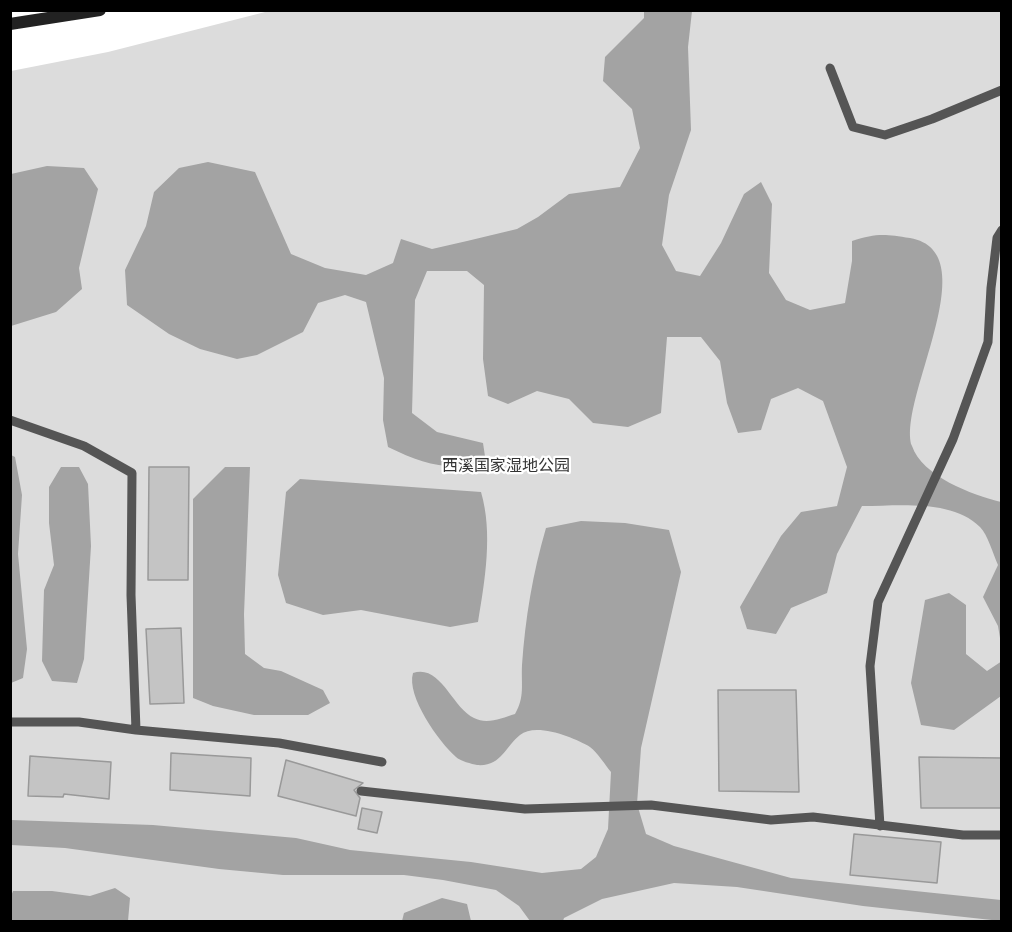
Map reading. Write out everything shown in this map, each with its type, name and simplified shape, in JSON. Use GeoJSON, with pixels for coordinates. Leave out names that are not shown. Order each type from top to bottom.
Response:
{"type":"FeatureCollection","features":[{"type":"Feature","properties":{"kind":"main road"},"geometry":{"type":"LineString","coordinates":[[10,24],[100,10]]}},
{"type":"Feature","properties":{"kind":"lane"},"geometry":{"type":"LineString","coordinates":[[830,68],[853,127],[885,135],[932,119],[1002,90]]}},
{"type":"Feature","properties":{"kind":"lane"},"geometry":{"type":"LineString","coordinates":[[880,826],[870,666],[878,602],[937,474],[972,390],[988,342],[990,288],[998,238],[1002,230]]}},
{"type":"Feature","properties":{"kind":"lane"},"geometry":{"type":"LineString","coordinates":[[10,420],[84,446],[132,473],[131,595],[136,730]]}},
{"type":"Feature","properties":{"kind":"lane"},"geometry":{"type":"LineString","coordinates":[[10,722],[79,722],[279,744],[382,762]]}},
{"type":"Feature","properties":{"kind":"lane"},"geometry":{"type":"LineString","coordinates":[[362,790],[525,809],[651,806],[771,820],[813,817],[963,835],[1002,835]]}},
{"type":"Feature","properties":{"kind":"green space","name":"西溪国家湿地公园"},"geometry":{"type":"Polygon","coordinates":[[[273,10],[1001,11],[1001,921],[11,922],[11,71],[108,52],[273,10]]]}},
{"type":"Feature","properties":{"kind":"shaded area"},"geometry":{"type":"Polygon","coordinates":[[[644,11],[692,11],[688,47],[691,130],[669,195],[662,245],[676,271],[700,276],[721,243],[744,194],[761,182],[772,204],[769,273],[786,300],[810,310],[845,303],[852,261],[852,241],[874,235],[894,236],[910,238],[932,249],[942,270],[941,298],[935,330],[916,396],[911,424],[912,446],[926,466],[949,483],[976,495],[1001,502],[1001,644],[998,626],[983,597],[998,565],[980,527],[955,512],[908,505],[862,506],[837,554],[827,593],[791,608],[776,634],[747,629],[740,607],[781,536],[801,512],[837,506],[847,467],[823,401],[798,388],[771,399],[761,430],[738,433],[727,403],[720,361],[701,337],[667,337],[661,413],[628,427],[593,423],[569,399],[537,391],[508,404],[488,396],[483,359],[484,285],[467,271],[427,271],[415,300],[412,413],[437,432],[483,443],[486,463],[447,466],[424,462],[388,447],[383,420],[384,378],[366,302],[345,295],[318,303],[303,332],[257,355],[237,359],[200,349],[169,334],[127,305],[125,270],[146,226],[154,192],[179,168],[208,162],[255,172],[291,254],[325,268],[366,275],[393,263],[401,239],[432,249],[467,241],[517,229],[569,194],[620,187],[640,148],[632,109],[603,81],[605,57],[644,18],[644,11]]]}},
{"type":"Feature","properties":{"kind":"shaded area"},"geometry":{"type":"Polygon","coordinates":[[[47,166],[84,168],[98,189],[79,268],[82,289],[56,312],[11,326],[11,174],[47,166]]]}},
{"type":"Feature","properties":{"kind":"shaded area"},"geometry":{"type":"Polygon","coordinates":[[[11,455],[15,457],[22,495],[18,554],[27,649],[23,678],[11,683],[11,455]]]}},
{"type":"Feature","properties":{"kind":"shaded area"},"geometry":{"type":"Polygon","coordinates":[[[61,467],[79,467],[88,484],[91,546],[84,659],[77,683],[52,681],[42,661],[44,590],[54,565],[49,523],[49,487],[61,467]]]}},
{"type":"Feature","properties":{"kind":"shaded area"},"geometry":{"type":"Polygon","coordinates":[[[225,467],[250,467],[244,614],[245,654],[264,668],[281,671],[323,690],[330,703],[308,715],[254,715],[213,706],[193,698],[193,499],[225,467]]]}},
{"type":"Feature","properties":{"kind":"shaded area"},"geometry":{"type":"Polygon","coordinates":[[[300,479],[481,492],[487,524],[487,540],[478,622],[450,627],[361,610],[323,615],[286,603],[278,575],[286,492],[300,479]]]}},
{"type":"Feature","properties":{"kind":"shaded area"},"geometry":{"type":"Polygon","coordinates":[[[581,521],[625,523],[669,530],[681,572],[641,748],[637,804],[646,834],[674,846],[791,878],[1001,900],[1001,921],[863,906],[737,887],[674,883],[602,899],[564,918],[563,921],[530,921],[519,906],[496,890],[443,880],[404,875],[283,875],[219,869],[65,848],[11,845],[11,820],[153,825],[296,838],[350,850],[471,862],[542,873],[581,869],[596,857],[608,829],[611,772],[596,752],[565,736],[536,730],[520,735],[492,763],[477,765],[463,761],[449,750],[433,730],[419,706],[412,683],[413,673],[423,672],[431,675],[446,688],[466,713],[479,720],[494,720],[515,714],[521,696],[527,613],[546,528],[581,521]]]}},
{"type":"Feature","properties":{"kind":"shaded area"},"geometry":{"type":"Polygon","coordinates":[[[949,593],[966,605],[966,654],[987,671],[1002,661],[1001,696],[954,730],[921,725],[911,683],[925,600],[949,593]]]}},
{"type":"Feature","properties":{"kind":"shaded area"},"geometry":{"type":"Polygon","coordinates":[[[115,888],[130,898],[128,921],[11,921],[13,891],[52,891],[90,896],[115,888]]]}},
{"type":"Feature","properties":{"kind":"shaded area"},"geometry":{"type":"Polygon","coordinates":[[[442,898],[467,904],[471,921],[402,921],[404,913],[442,898]]]}},
{"type":"Feature","properties":{"kind":"building"},"geometry":{"type":"Polygon","coordinates":[[[149,467],[189,467],[188,580],[148,580],[149,467]]]}},
{"type":"Feature","properties":{"kind":"building"},"geometry":{"type":"Polygon","coordinates":[[[181,628],[184,703],[150,704],[146,629],[181,628]]]}},
{"type":"Feature","properties":{"kind":"building"},"geometry":{"type":"Polygon","coordinates":[[[718,690],[796,690],[799,792],[719,791],[718,690]]]}},
{"type":"Feature","properties":{"kind":"building"},"geometry":{"type":"Polygon","coordinates":[[[171,753],[251,758],[250,796],[170,790],[171,753]]]}},
{"type":"Feature","properties":{"kind":"building"},"geometry":{"type":"Polygon","coordinates":[[[30,756],[111,762],[109,799],[64,794],[63,797],[28,796],[30,756]]]}},
{"type":"Feature","properties":{"kind":"building"},"geometry":{"type":"Polygon","coordinates":[[[919,757],[1002,758],[1002,808],[921,808],[919,757]]]}},
{"type":"Feature","properties":{"kind":"building"},"geometry":{"type":"Polygon","coordinates":[[[286,760],[363,783],[354,790],[360,798],[356,816],[278,796],[286,760]]]}},
{"type":"Feature","properties":{"kind":"building"},"geometry":{"type":"Polygon","coordinates":[[[362,808],[382,812],[377,833],[358,829],[362,808]]]}},
{"type":"Feature","properties":{"kind":"building"},"geometry":{"type":"Polygon","coordinates":[[[854,834],[941,842],[937,883],[850,875],[854,834]]]}}]}
